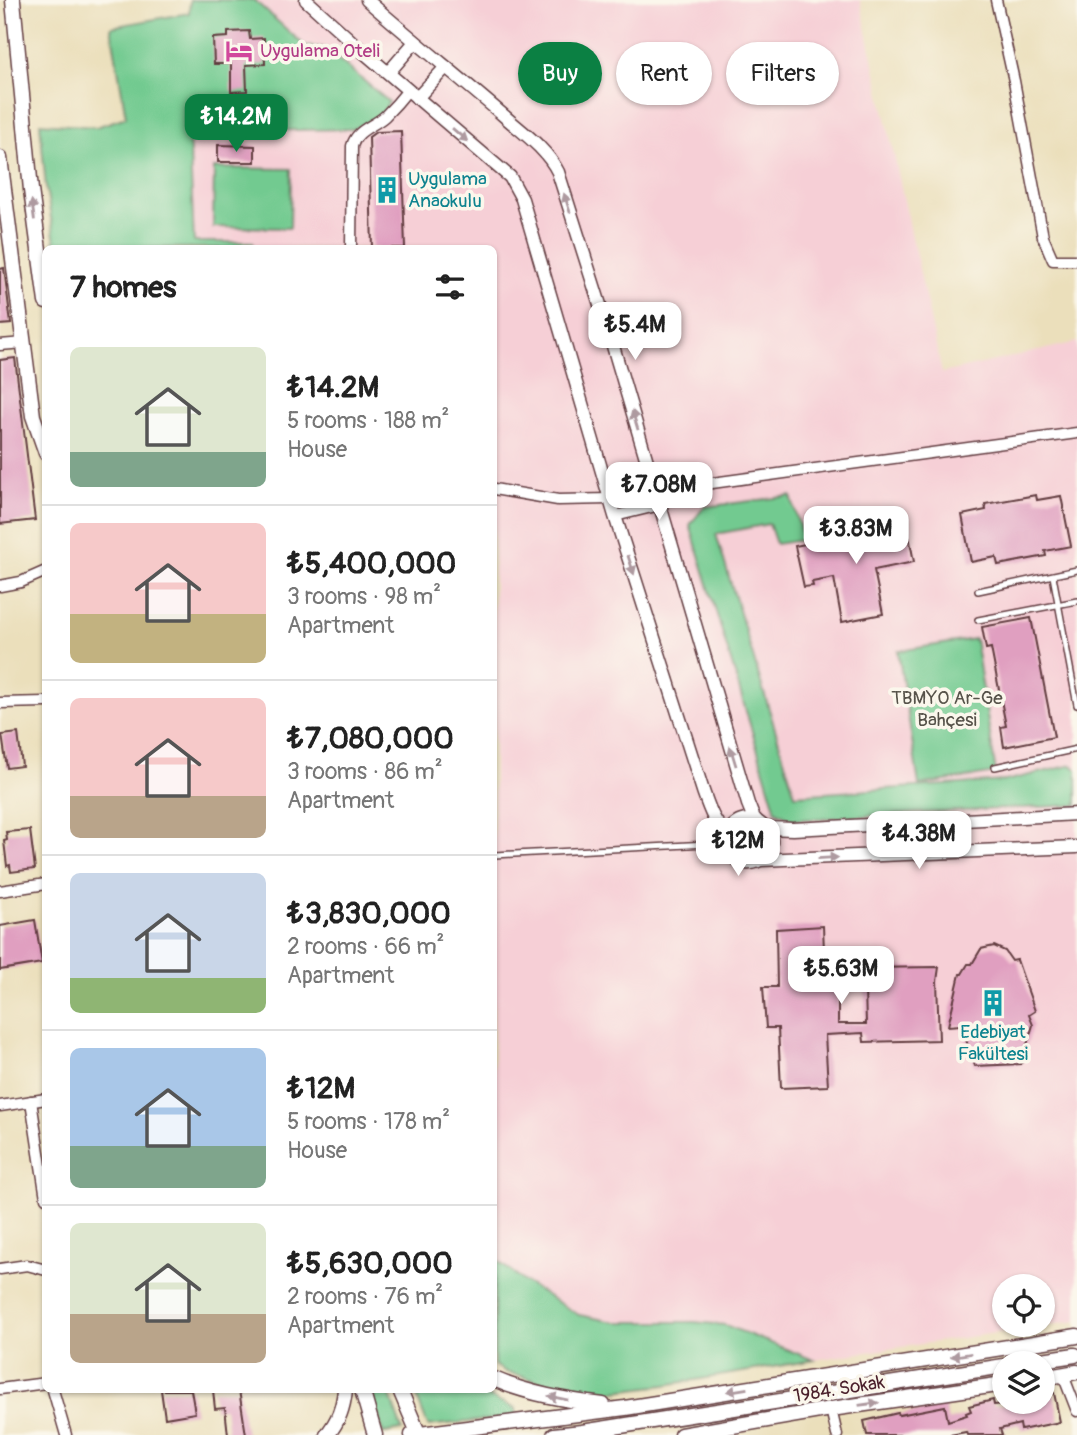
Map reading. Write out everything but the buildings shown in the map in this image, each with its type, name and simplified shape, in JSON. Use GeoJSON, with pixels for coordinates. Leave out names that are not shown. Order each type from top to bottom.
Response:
{"type":"FeatureCollection","features":[{"type":"Feature","properties":{"kind":"main road"},"geometry":{"type":"LineString","coordinates":[[13,0],[31,190],[42,272]]}},
{"type":"Feature","properties":{"kind":"main road"},"geometry":{"type":"LineString","coordinates":[[0,158],[33,416],[42,442]]}},
{"type":"Feature","properties":{"kind":"main road"},"geometry":{"type":"LineString","coordinates":[[412,1435],[625,1408],[1077,1336]]}},
{"type":"Feature","properties":{"kind":"main road"},"geometry":{"type":"LineString","coordinates":[[1055,1358],[1076,1355]]}},
{"type":"Feature","properties":{"kind":"main road"},"geometry":{"type":"LineString","coordinates":[[554,1435],[992,1368]]}},
{"type":"Feature","properties":{"kind":"main road"},"geometry":{"type":"LineString","coordinates":[[497,1380],[526,1391],[577,1402],[625,1408]]}},
{"type":"Feature","properties":{"kind":"main road","name":"1984. Sokak"},"geometry":{"type":"LineString","coordinates":[[688,1434],[831,1409],[992,1386]]}},
{"type":"Feature","properties":{"kind":"main road"},"geometry":{"type":"LineString","coordinates":[[327,1435],[337,1423],[345,1393]]}},
{"type":"Feature","properties":{"kind":"main road"},"geometry":{"type":"LineString","coordinates":[[363,1393],[375,1435]]}},
{"type":"Feature","properties":{"kind":"main road"},"geometry":{"type":"LineString","coordinates":[[401,1393],[419,1435]]}},
{"type":"Feature","properties":{"kind":"street"},"geometry":{"type":"LineString","coordinates":[[306,0],[510,177],[517,188],[615,516],[703,791],[733,856],[746,863],[760,860],[1077,847]]}},
{"type":"Feature","properties":{"kind":"street"},"geometry":{"type":"LineString","coordinates":[[367,0],[552,159],[558,172],[748,804],[770,835],[771,846],[766,856],[760,860]]}},
{"type":"Feature","properties":{"kind":"street"},"geometry":{"type":"LineString","coordinates":[[996,0],[1044,237],[1053,260],[1077,260]]}},
{"type":"Feature","properties":{"kind":"street"},"geometry":{"type":"LineString","coordinates":[[388,72],[415,42]]}},
{"type":"Feature","properties":{"kind":"street"},"geometry":{"type":"LineString","coordinates":[[351,245],[354,139],[446,66]]}},
{"type":"Feature","properties":{"kind":"street"},"geometry":{"type":"LineString","coordinates":[[0,345],[24,343]]}},
{"type":"Feature","properties":{"kind":"street"},"geometry":{"type":"LineString","coordinates":[[606,485],[651,475],[683,487],[1077,433]]}},
{"type":"Feature","properties":{"kind":"street"},"geometry":{"type":"LineString","coordinates":[[615,516],[660,505],[683,487]]}},
{"type":"Feature","properties":{"kind":"street"},"geometry":{"type":"LineString","coordinates":[[497,490],[558,500],[610,499]]}},
{"type":"Feature","properties":{"kind":"street"},"geometry":{"type":"LineString","coordinates":[[0,586],[22,582],[42,573]]}},
{"type":"Feature","properties":{"kind":"street"},"geometry":{"type":"LineString","coordinates":[[0,703],[42,702]]}},
{"type":"Feature","properties":{"kind":"street"},"geometry":{"type":"LineString","coordinates":[[727,840],[730,830],[741,821],[793,829],[1077,814]]}},
{"type":"Feature","properties":{"kind":"street"},"geometry":{"type":"LineString","coordinates":[[0,891],[42,885]]}},
{"type":"Feature","properties":{"kind":"street"},"geometry":{"type":"LineString","coordinates":[[0,1106],[42,1099]]}},
{"type":"Feature","properties":{"kind":"street"},"geometry":{"type":"LineString","coordinates":[[30,1101],[42,1174]]}},
{"type":"Feature","properties":{"kind":"street"},"geometry":{"type":"LineString","coordinates":[[0,1269],[27,1265],[42,1269]]}},
{"type":"Feature","properties":{"kind":"street"},"geometry":{"type":"LineString","coordinates":[[1070,1374],[1077,1411]]}},
{"type":"Feature","properties":{"kind":"street"},"geometry":{"type":"LineString","coordinates":[[0,1389],[42,1384]]}},
{"type":"Feature","properties":{"kind":"street"},"geometry":{"type":"LineString","coordinates":[[54,1393],[66,1435]]}},
{"type":"Feature","properties":{"kind":"street"},"geometry":{"type":"LineString","coordinates":[[831,1409],[837,1435]]}},
{"type":"Feature","properties":{"kind":"lane"},"geometry":{"type":"LineString","coordinates":[[978,591],[1077,570]]}},
{"type":"Feature","properties":{"kind":"lane"},"geometry":{"type":"LineString","coordinates":[[1053,576],[1077,705]]}},
{"type":"Feature","properties":{"kind":"lane"},"geometry":{"type":"LineString","coordinates":[[978,620],[1077,601]]}},
{"type":"Feature","properties":{"kind":"lane"},"geometry":{"type":"LineString","coordinates":[[995,767],[1077,749]]}},
{"type":"Feature","properties":{"kind":"lane"},"geometry":{"type":"LineString","coordinates":[[497,855],[727,840]]}},
{"type":"Feature","properties":{"kind":"shaded area"},"geometry":{"type":"Polygon","coordinates":[[[190,0],[860,0],[942,373],[1077,342],[1077,1321],[1055,1324],[1055,1274],[992,1274],[992,1334],[814,1360],[725,1325],[694,1322],[615,1322],[579,1315],[523,1281],[497,1260],[497,245],[111,245],[96,127],[126,117],[111,27],[189,13],[190,0]]]}},
{"type":"Feature","properties":{"kind":"green space"},"geometry":{"type":"Polygon","coordinates":[[[190,0],[254,0],[305,46],[325,48],[389,102],[381,115],[353,129],[189,132],[194,242],[253,242],[253,245],[56,245],[46,188],[40,123],[96,127],[126,117],[111,27],[189,13],[190,0]]]}},
{"type":"Feature","properties":{"kind":"green space"},"geometry":{"type":"Polygon","coordinates":[[[214,168],[291,169],[290,228],[213,227],[214,168]]]}},
{"type":"Feature","properties":{"kind":"green space"},"geometry":{"type":"Polygon","coordinates":[[[791,496],[803,540],[776,544],[769,524],[716,534],[795,795],[1005,781],[1072,765],[1077,770],[1077,805],[793,820],[776,811],[690,525],[704,507],[791,496]]]}},
{"type":"Feature","properties":{"kind":"green space","name":"TBMYO Ar-Ge Bahçesi"},"geometry":{"type":"Polygon","coordinates":[[[975,639],[996,773],[919,785],[898,651],[975,639]]]}},
{"type":"Feature","properties":{"kind":"green space"},"geometry":{"type":"Polygon","coordinates":[[[497,1260],[523,1281],[579,1315],[615,1322],[694,1322],[725,1325],[814,1360],[607,1392],[571,1390],[506,1372],[497,1367],[497,1260]]]}},
{"type":"Feature","properties":{"kind":"green space"},"geometry":{"type":"Polygon","coordinates":[[[372,1393],[389,1393],[402,1430],[383,1433],[372,1393]]]}},
{"type":"Feature","properties":{"kind":"green space"},"geometry":{"type":"Polygon","coordinates":[[[415,1393],[481,1393],[516,1409],[516,1417],[428,1426],[415,1393]]]}},
{"type":"Feature","properties":{"kind":"place","name":"Uygulama Oteli"},"geometry":{"type":"Point","coordinates":[239,51]}},
{"type":"Feature","properties":{"kind":"place","name":"Uygulama Anaokulu"},"geometry":{"type":"Point","coordinates":[387,190]}},
{"type":"Feature","properties":{"kind":"place","name":"Edebiyat Fakültesi"},"geometry":{"type":"Point","coordinates":[993,1003]}}]}
